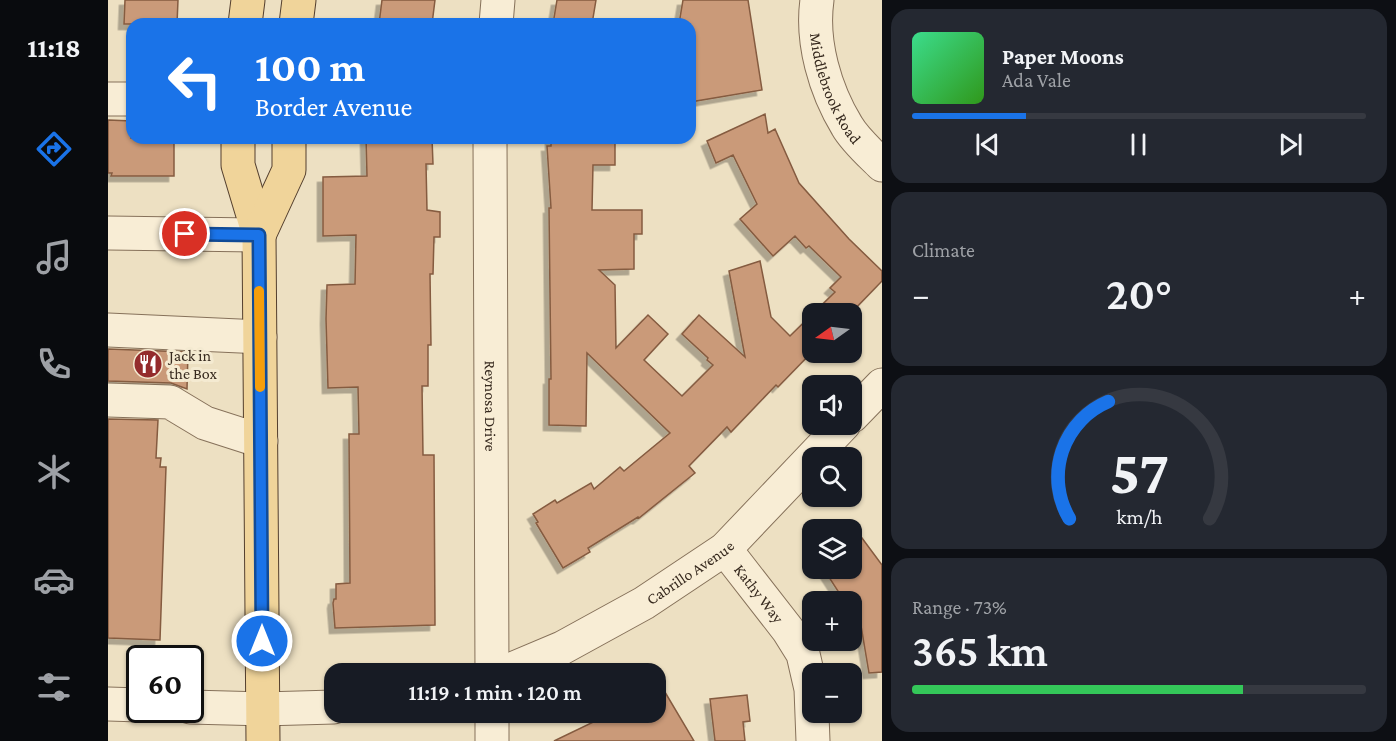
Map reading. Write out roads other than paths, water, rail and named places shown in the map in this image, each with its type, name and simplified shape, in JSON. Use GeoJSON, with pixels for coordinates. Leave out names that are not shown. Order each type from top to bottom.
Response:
{"type":"FeatureCollection","features":[{"type":"Feature","properties":{"kind":"main road"},"geometry":{"type":"LineString","coordinates":[[246,18],[248,0]]}},
{"type":"Feature","properties":{"kind":"main road"},"geometry":{"type":"LineString","coordinates":[[297,18],[299,0]]}},
{"type":"Feature","properties":{"kind":"main road"},"geometry":{"type":"LineString","coordinates":[[238,144],[238,165],[259,235],[263,725]]}},
{"type":"Feature","properties":{"kind":"main road"},"geometry":{"type":"LineString","coordinates":[[259,235],[289,170],[289,144]]}},
{"type":"Feature","properties":{"kind":"street"},"geometry":{"type":"LineString","coordinates":[[496,18],[498,0]]}},
{"type":"Feature","properties":{"kind":"street","name":"Middlebrook Road"},"geometry":{"type":"LineString","coordinates":[[817,0],[815,14],[819,53],[830,94],[848,129],[882,165]]}},
{"type":"Feature","properties":{"kind":"street"},"geometry":{"type":"LineString","coordinates":[[108,99],[126,99]]}},
{"type":"Feature","properties":{"kind":"street","name":"Reynosa Drive"},"geometry":{"type":"LineString","coordinates":[[490,144],[492,663]]}},
{"type":"Feature","properties":{"kind":"street"},"geometry":{"type":"LineString","coordinates":[[108,233],[259,235]]}},
{"type":"Feature","properties":{"kind":"street"},"geometry":{"type":"LineString","coordinates":[[108,330],[260,337]]}},
{"type":"Feature","properties":{"kind":"street"},"geometry":{"type":"LineString","coordinates":[[862,406],[882,385]]}},
{"type":"Feature","properties":{"kind":"street"},"geometry":{"type":"LineString","coordinates":[[108,399],[170,402],[205,423],[261,441]]}},
{"type":"Feature","properties":{"kind":"street","name":"Cabrillo Avenue"},"geometry":{"type":"LineString","coordinates":[[526,663],[562,648],[644,603],[725,549],[834,435]]}},
{"type":"Feature","properties":{"kind":"street","name":"Kathy Way"},"geometry":{"type":"LineString","coordinates":[[725,549],[788,630],[803,654],[811,688],[813,741]]}},
{"type":"Feature","properties":{"kind":"street"},"geometry":{"type":"LineString","coordinates":[[108,704],[126,705]]}},
{"type":"Feature","properties":{"kind":"street"},"geometry":{"type":"LineString","coordinates":[[204,710],[263,725],[324,710]]}},
{"type":"Feature","properties":{"kind":"street"},"geometry":{"type":"LineString","coordinates":[[492,723],[492,741]]}},
{"type":"Feature","properties":{"kind":"place","name":"Jack in the Box"},"geometry":{"type":"Point","coordinates":[148,364]}}]}
